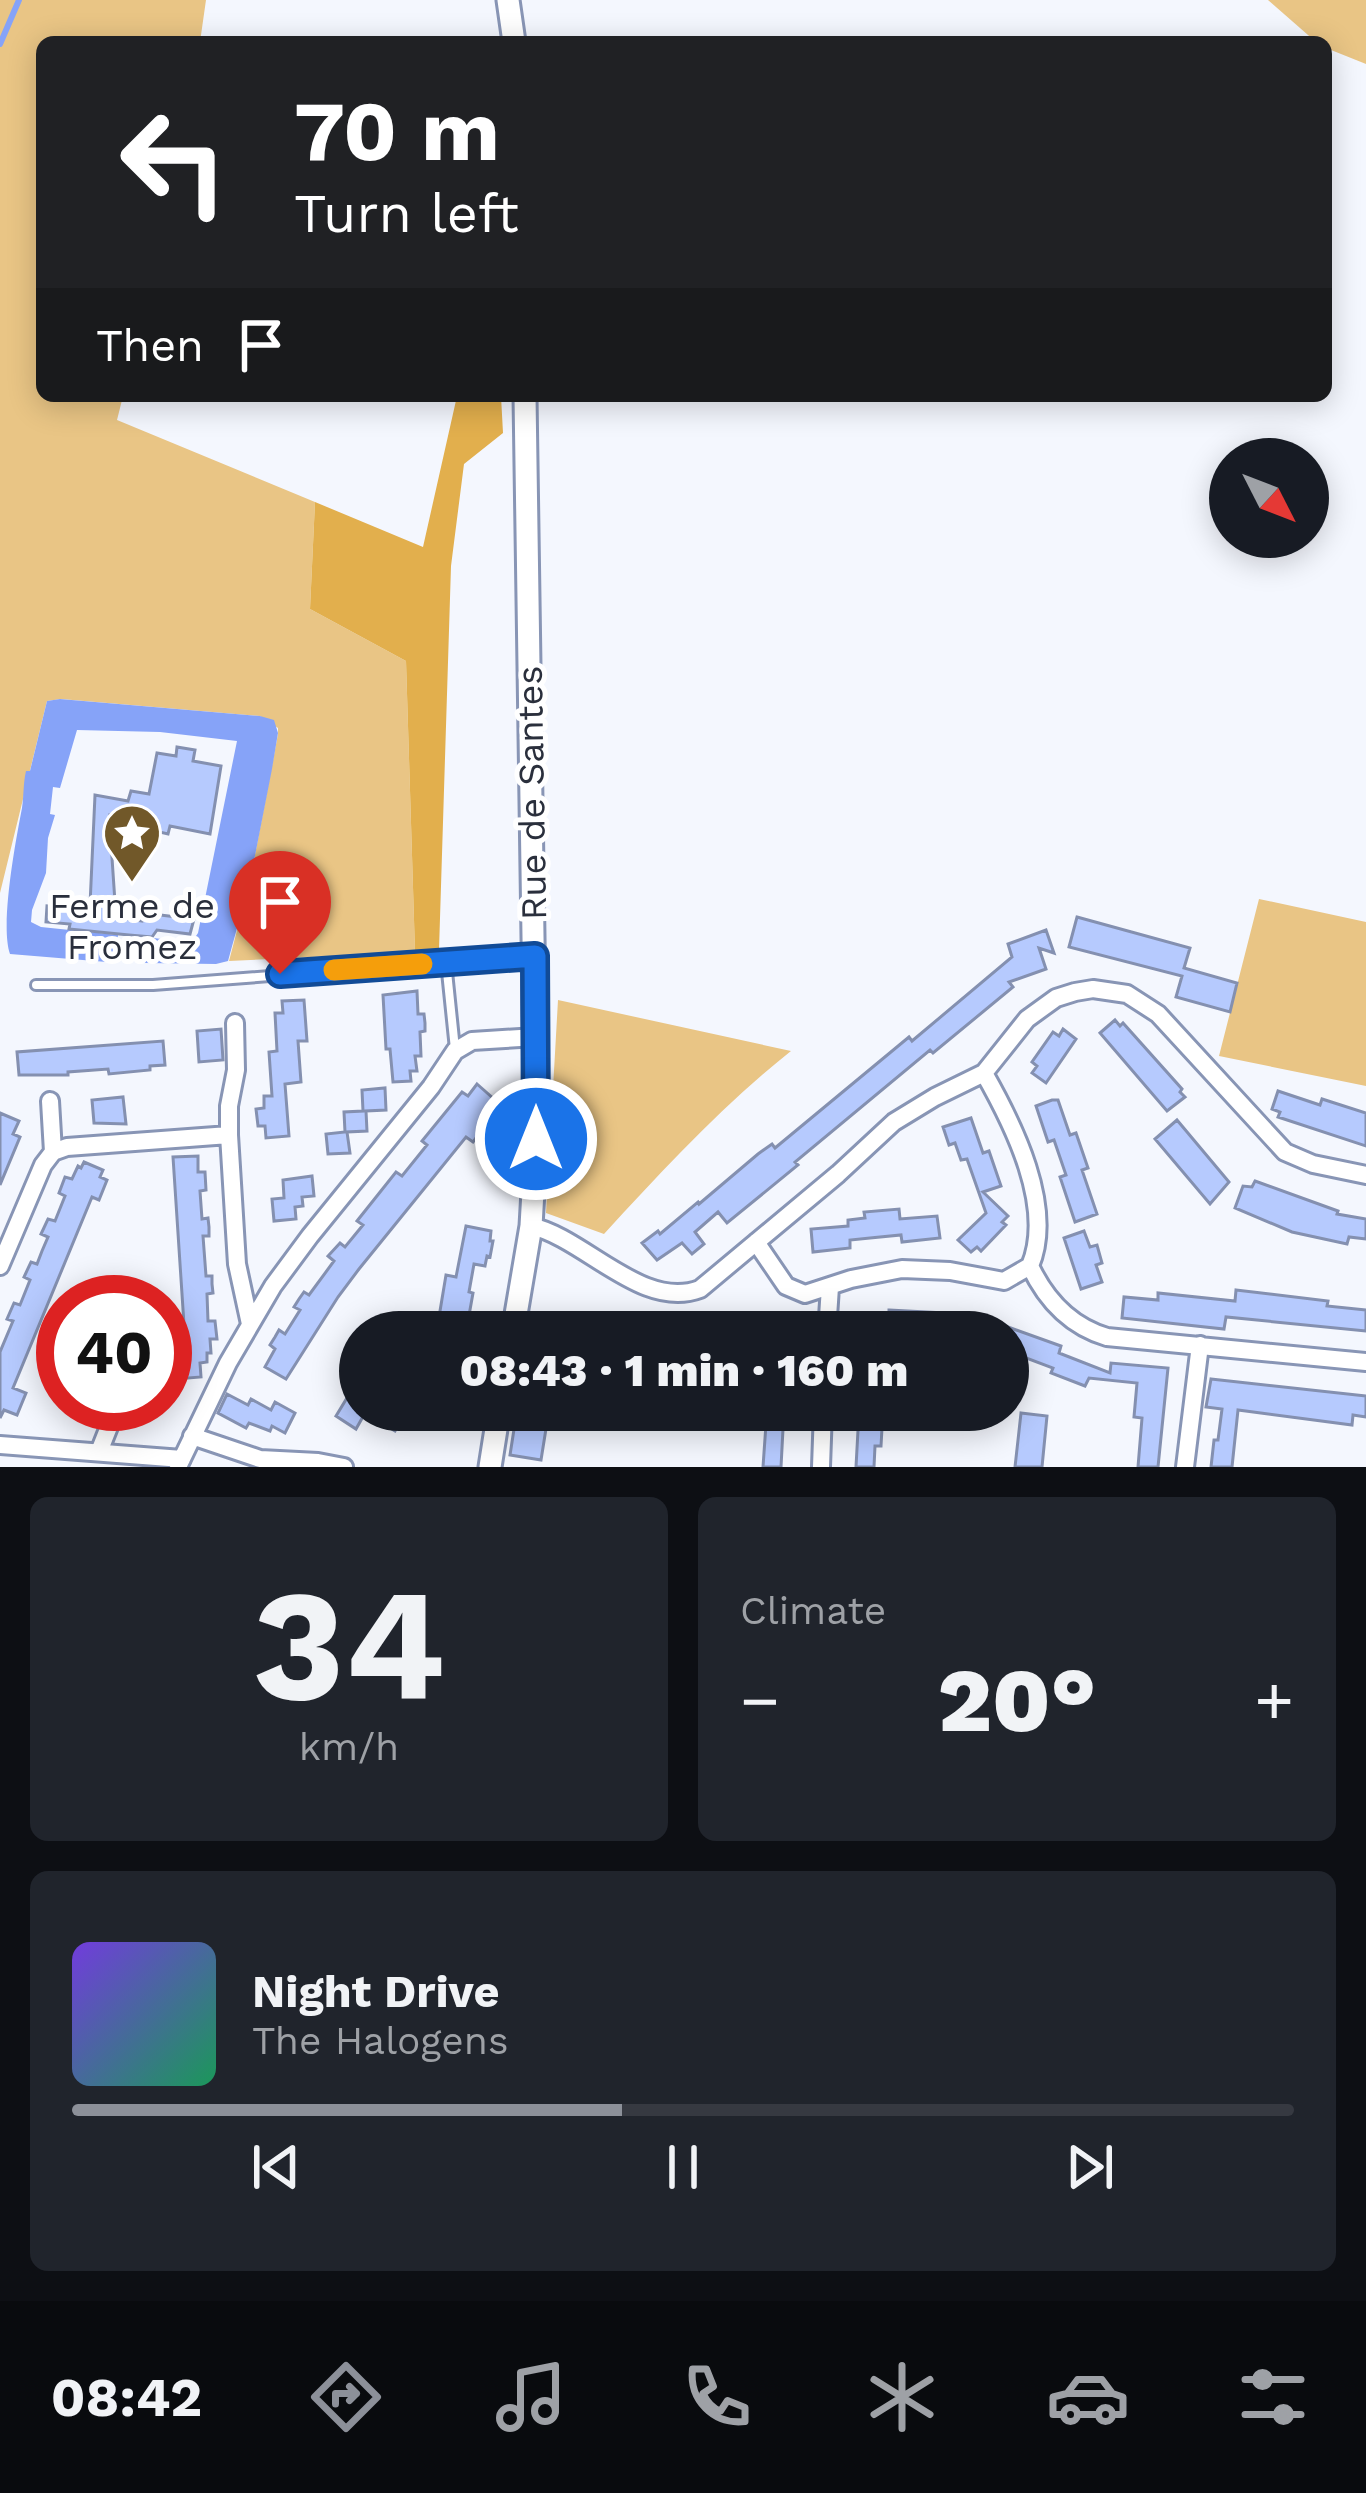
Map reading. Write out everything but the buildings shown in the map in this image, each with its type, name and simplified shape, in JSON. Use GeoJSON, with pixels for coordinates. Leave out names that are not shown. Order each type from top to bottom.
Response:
{"type":"FeatureCollection","features":[{"type":"Feature","properties":{"kind":"street"},"geometry":{"type":"LineString","coordinates":[[508,0],[513,36]]}},
{"type":"Feature","properties":{"kind":"street","name":"Rue de Santes"},"geometry":{"type":"LineString","coordinates":[[517,1311],[531,1226],[536,1155],[526,402]]}},
{"type":"Feature","properties":{"kind":"street"},"geometry":{"type":"LineString","coordinates":[[531,1226],[556,1234],[608,1268],[644,1284],[680,1294],[700,1288],[894,1122],[984,1073],[1027,1019],[1056,998],[1093,989],[1127,994],[1158,1014],[1285,1151],[1313,1164],[1366,1174]]}},
{"type":"Feature","properties":{"kind":"street"},"geometry":{"type":"LineString","coordinates":[[235,1023],[230,1135],[237,1264],[250,1324]]}},
{"type":"Feature","properties":{"kind":"street"},"geometry":{"type":"LineString","coordinates":[[0,1445],[180,1463],[273,1286],[455,1051],[472,1041],[536,1037]]}},
{"type":"Feature","properties":{"kind":"street"},"geometry":{"type":"LineString","coordinates":[[756,1242],[790,1289],[810,1294],[851,1279],[902,1269],[950,1271],[1004,1282],[1030,1266],[1036,1222],[1030,1175],[1018,1137],[984,1073]]}},
{"type":"Feature","properties":{"kind":"street"},"geometry":{"type":"LineString","coordinates":[[50,1101],[53,1152]]}},
{"type":"Feature","properties":{"kind":"street"},"geometry":{"type":"LineString","coordinates":[[0,1266],[53,1152],[230,1135]]}},
{"type":"Feature","properties":{"kind":"street"},"geometry":{"type":"LineString","coordinates":[[1030,1266],[1058,1309],[1086,1329],[1117,1339],[1366,1362]]}},
{"type":"Feature","properties":{"kind":"street"},"geometry":{"type":"LineString","coordinates":[[828,1311],[830,1287]]}},
{"type":"Feature","properties":{"kind":"street"},"geometry":{"type":"LineString","coordinates":[[1185,1467],[1200,1345]]}},
{"type":"Feature","properties":{"kind":"street"},"geometry":{"type":"LineString","coordinates":[[99,1452],[107,1431]]}},
{"type":"Feature","properties":{"kind":"street"},"geometry":{"type":"LineString","coordinates":[[490,1467],[496,1431]]}},
{"type":"Feature","properties":{"kind":"street"},"geometry":{"type":"LineString","coordinates":[[820,1467],[823,1431]]}},
{"type":"Feature","properties":{"kind":"street"},"geometry":{"type":"LineString","coordinates":[[192,1436],[260,1459],[344,1467]]}},
{"type":"Feature","properties":{"kind":"lane"},"geometry":{"type":"LineString","coordinates":[[36,986],[153,985],[535,956]]}},
{"type":"Feature","properties":{"kind":"lane"},"geometry":{"type":"LineString","coordinates":[[446,962],[455,1051]]}},
{"type":"Feature","properties":{"kind":"shaded area"},"geometry":{"type":"Polygon","coordinates":[[[0,0],[206,0],[201,36],[36,36],[36,402],[122,402],[117,420],[315,502],[310,609],[406,661],[415,952],[229,961],[250,881],[278,734],[278,728],[260,716],[47,701],[0,893],[0,0]]]}},
{"type":"Feature","properties":{"kind":"shaded area"},"geometry":{"type":"Polygon","coordinates":[[[1268,0],[1366,0],[1366,64],[1332,50],[1332,36],[1309,36],[1268,0]]]}},
{"type":"Feature","properties":{"kind":"shaded area"},"geometry":{"type":"Polygon","coordinates":[[[456,402],[501,402],[503,433],[464,464],[451,566],[439,950],[415,952],[406,661],[310,609],[315,502],[423,547],[456,402]]]}},
{"type":"Feature","properties":{"kind":"shaded area"},"geometry":{"type":"Polygon","coordinates":[[[1259,899],[1366,922],[1366,1086],[1219,1056],[1259,899]]]}},
{"type":"Feature","properties":{"kind":"shaded area"},"geometry":{"type":"Polygon","coordinates":[[[558,1000],[791,1051],[717,1116],[604,1234],[546,1213],[558,1000]]]}},
{"type":"Feature","properties":{"kind":"water"},"geometry":{"type":"Polygon","coordinates":[[[47,701],[274,720],[278,733],[272,769],[228,961],[145,963],[133,951],[130,935],[185,942],[198,933],[237,741],[160,732],[77,730],[60,788],[53,787],[50,814],[55,815],[46,873],[31,922],[118,935],[112,956],[107,962],[10,954],[8,905],[25,776],[47,701]]]}},
{"type":"Feature","properties":{"kind":"waterway"},"geometry":{"type":"LineString","coordinates":[[0,44],[19,0]]}},
{"type":"Feature","properties":{"kind":"slow traffic"},"geometry":{"type":"LineString","coordinates":[[334,970],[422,964]]}},
{"type":"Feature","properties":{"kind":"place","name":"Ferme de Fromez"},"geometry":{"type":"Point","coordinates":[132,884]}},
{"type":"Feature","properties":{"kind":"route"},"geometry":{"type":"LineString","coordinates":[[280,974],[535,956],[536,1139]]}}]}
